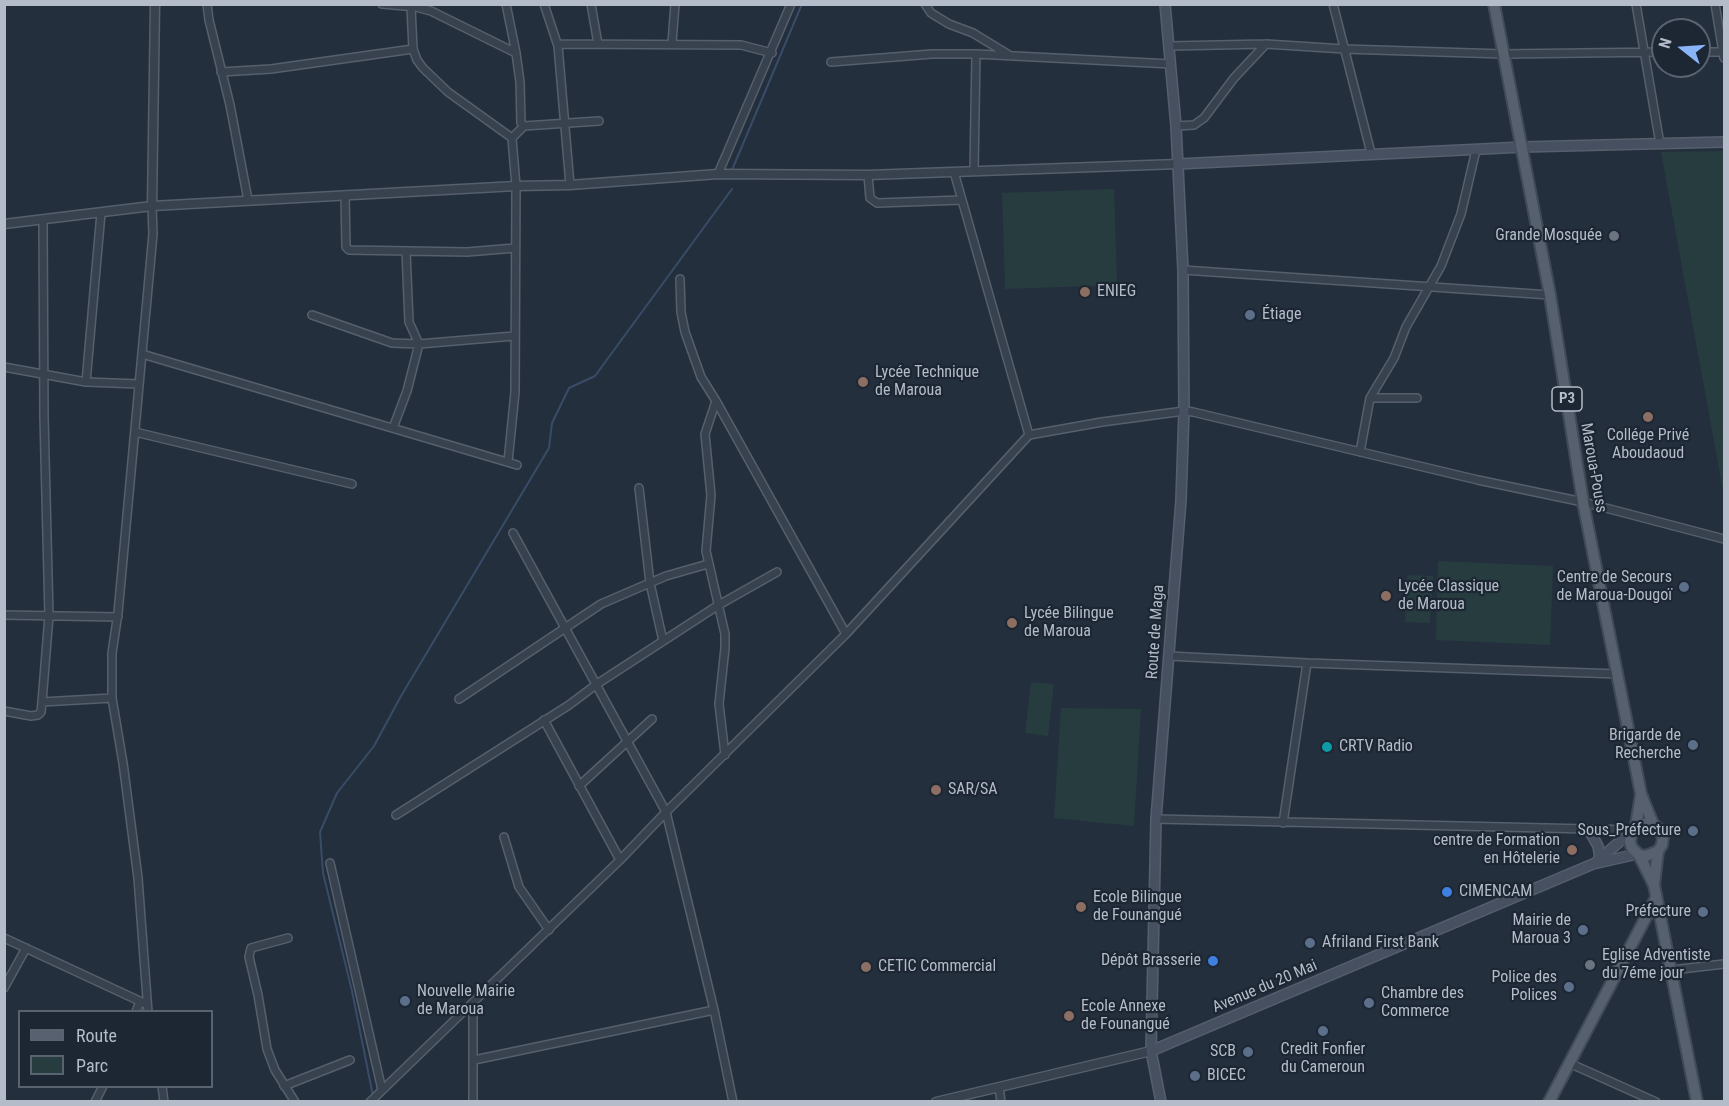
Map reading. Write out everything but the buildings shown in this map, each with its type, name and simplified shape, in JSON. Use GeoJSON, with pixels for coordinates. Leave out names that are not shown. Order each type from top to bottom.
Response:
{"type":"FeatureCollection","features":[{"type":"Feature","properties":{"kind":"main road","name":"Route de Maga"},"geometry":{"type":"LineString","coordinates":[[1161,1101],[1151,1052],[1156,819],[1181,500],[1184,411],[1183,270],[1176,126],[1165,4]]}},
{"type":"Feature","properties":{"kind":"main road","name":"Maroua-Pouss"},"geometry":{"type":"LineString","coordinates":[[1494,4],[1550,295],[1583,502],[1641,794]]}},
{"type":"Feature","properties":{"kind":"main road"},"geometry":{"type":"LineString","coordinates":[[1178,164],[1371,153],[1725,142]]}},
{"type":"Feature","properties":{"kind":"main road"},"geometry":{"type":"LineString","coordinates":[[1641,794],[1653,824],[1663,837],[1658,852],[1654,885],[1697,1101]]}},
{"type":"Feature","properties":{"kind":"main road"},"geometry":{"type":"LineString","coordinates":[[1641,794],[1630,842],[1654,885]]}},
{"type":"Feature","properties":{"kind":"main road"},"geometry":{"type":"LineString","coordinates":[[1597,861],[1633,829],[1645,823],[1653,824]]}},
{"type":"Feature","properties":{"kind":"main road"},"geometry":{"type":"LineString","coordinates":[[1589,830],[1598,846],[1597,861]]}},
{"type":"Feature","properties":{"kind":"main road"},"geometry":{"type":"LineString","coordinates":[[1597,861],[1638,854],[1647,856],[1658,852]]}},
{"type":"Feature","properties":{"kind":"main road","name":"Avenue du 20 Mai"},"geometry":{"type":"LineString","coordinates":[[1151,1052],[1597,861]]}},
{"type":"Feature","properties":{"kind":"main road"},"geometry":{"type":"LineString","coordinates":[[1549,1101],[1656,898]]}},
{"type":"Feature","properties":{"kind":"street"},"geometry":{"type":"LineString","coordinates":[[4,938],[145,1006],[138,878],[112,698],[112,653],[118,617],[153,234],[155,4]]}},
{"type":"Feature","properties":{"kind":"street"},"geometry":{"type":"LineString","coordinates":[[207,4],[239,147],[248,200]]}},
{"type":"Feature","properties":{"kind":"street"},"geometry":{"type":"LineString","coordinates":[[382,4],[431,11],[516,53]]}},
{"type":"Feature","properties":{"kind":"street"},"geometry":{"type":"LineString","coordinates":[[506,4],[516,53],[520,82],[521,123],[524,126]]}},
{"type":"Feature","properties":{"kind":"street"},"geometry":{"type":"LineString","coordinates":[[544,4],[558,44],[570,185]]}},
{"type":"Feature","properties":{"kind":"street"},"geometry":{"type":"LineString","coordinates":[[591,4],[598,44]]}},
{"type":"Feature","properties":{"kind":"street"},"geometry":{"type":"LineString","coordinates":[[672,44],[675,4]]}},
{"type":"Feature","properties":{"kind":"street"},"geometry":{"type":"LineString","coordinates":[[718,174],[772,53],[791,4]]}},
{"type":"Feature","properties":{"kind":"street"},"geometry":{"type":"LineString","coordinates":[[926,4],[931,13],[949,24],[973,33],[1010,56]]}},
{"type":"Feature","properties":{"kind":"street"},"geometry":{"type":"LineString","coordinates":[[1333,4],[1371,153]]}},
{"type":"Feature","properties":{"kind":"street"},"geometry":{"type":"LineString","coordinates":[[1636,4],[1660,144]]}},
{"type":"Feature","properties":{"kind":"street"},"geometry":{"type":"LineString","coordinates":[[1715,4],[1724,54]]}},
{"type":"Feature","properties":{"kind":"street"},"geometry":{"type":"LineString","coordinates":[[411,7],[413,49],[423,68],[448,92],[512,138],[516,186],[515,392],[507,462]]}},
{"type":"Feature","properties":{"kind":"street"},"geometry":{"type":"LineString","coordinates":[[558,44],[741,45],[772,53]]}},
{"type":"Feature","properties":{"kind":"street"},"geometry":{"type":"LineString","coordinates":[[1176,126],[1194,125],[1204,118],[1234,78],[1266,44]]}},
{"type":"Feature","properties":{"kind":"street"},"geometry":{"type":"LineString","coordinates":[[1170,46],[1266,44],[1504,54],[1651,51]]}},
{"type":"Feature","properties":{"kind":"street"},"geometry":{"type":"LineString","coordinates":[[221,72],[271,69],[413,49]]}},
{"type":"Feature","properties":{"kind":"street"},"geometry":{"type":"LineString","coordinates":[[831,62],[932,54],[976,54],[1171,64]]}},
{"type":"Feature","properties":{"kind":"street"},"geometry":{"type":"LineString","coordinates":[[974,171],[976,54]]}},
{"type":"Feature","properties":{"kind":"street"},"geometry":{"type":"LineString","coordinates":[[512,138],[524,126],[599,121]]}},
{"type":"Feature","properties":{"kind":"street"},"geometry":{"type":"LineString","coordinates":[[1360,452],[1370,398],[1394,358],[1404,330],[1441,266],[1459,218],[1476,150]]}},
{"type":"Feature","properties":{"kind":"street"},"geometry":{"type":"LineString","coordinates":[[4,224],[152,206],[570,185],[718,174],[868,175],[1178,164]]}},
{"type":"Feature","properties":{"kind":"street"},"geometry":{"type":"LineString","coordinates":[[954,172],[1029,435]]}},
{"type":"Feature","properties":{"kind":"street"},"geometry":{"type":"LineString","coordinates":[[868,175],[870,198],[878,203],[962,200]]}},
{"type":"Feature","properties":{"kind":"street"},"geometry":{"type":"LineString","coordinates":[[345,195],[347,249],[467,252],[515,248]]}},
{"type":"Feature","properties":{"kind":"street"},"geometry":{"type":"LineString","coordinates":[[86,382],[101,213]]}},
{"type":"Feature","properties":{"kind":"street"},"geometry":{"type":"LineString","coordinates":[[4,711],[38,715],[41,712],[49,616],[43,220]]}},
{"type":"Feature","properties":{"kind":"street"},"geometry":{"type":"LineString","coordinates":[[393,428],[407,391],[419,344],[409,322],[405,251]]}},
{"type":"Feature","properties":{"kind":"street"},"geometry":{"type":"LineString","coordinates":[[1183,270],[1550,295]]}},
{"type":"Feature","properties":{"kind":"street"},"geometry":{"type":"LineString","coordinates":[[680,279],[681,312],[701,377],[846,634]]}},
{"type":"Feature","properties":{"kind":"street"},"geometry":{"type":"LineString","coordinates":[[312,315],[392,343],[419,344],[514,336]]}},
{"type":"Feature","properties":{"kind":"street"},"geometry":{"type":"LineString","coordinates":[[142,354],[517,465]]}},
{"type":"Feature","properties":{"kind":"street"},"geometry":{"type":"LineString","coordinates":[[4,367],[86,382],[139,384]]}},
{"type":"Feature","properties":{"kind":"street"},"geometry":{"type":"LineString","coordinates":[[1370,398],[1417,398]]}},
{"type":"Feature","properties":{"kind":"street"},"geometry":{"type":"LineString","coordinates":[[716,401],[705,434],[711,482],[706,539],[708,564],[725,641],[719,704],[725,755]]}},
{"type":"Feature","properties":{"kind":"street"},"geometry":{"type":"LineString","coordinates":[[370,1101],[549,930],[846,634],[1029,435],[1184,411],[1583,502],[1725,539]]}},
{"type":"Feature","properties":{"kind":"street"},"geometry":{"type":"LineString","coordinates":[[135,432],[352,484]]}},
{"type":"Feature","properties":{"kind":"street"},"geometry":{"type":"LineString","coordinates":[[639,488],[650,583],[663,641]]}},
{"type":"Feature","properties":{"kind":"street"},"geometry":{"type":"LineString","coordinates":[[513,532],[666,812],[734,1101]]}},
{"type":"Feature","properties":{"kind":"street"},"geometry":{"type":"LineString","coordinates":[[459,699],[601,604],[666,576],[708,564]]}},
{"type":"Feature","properties":{"kind":"street"},"geometry":{"type":"LineString","coordinates":[[396,815],[569,705],[597,684],[717,606],[777,572]]}},
{"type":"Feature","properties":{"kind":"street"},"geometry":{"type":"LineString","coordinates":[[4,615],[118,617]]}},
{"type":"Feature","properties":{"kind":"street"},"geometry":{"type":"LineString","coordinates":[[1169,656],[1618,674]]}},
{"type":"Feature","properties":{"kind":"street"},"geometry":{"type":"LineString","coordinates":[[1283,823],[1307,663]]}},
{"type":"Feature","properties":{"kind":"street"},"geometry":{"type":"LineString","coordinates":[[42,702],[112,698]]}},
{"type":"Feature","properties":{"kind":"street"},"geometry":{"type":"LineString","coordinates":[[579,786],[652,719]]}},
{"type":"Feature","properties":{"kind":"street"},"geometry":{"type":"LineString","coordinates":[[543,720],[620,860]]}},
{"type":"Feature","properties":{"kind":"street"},"geometry":{"type":"LineString","coordinates":[[1156,819],[1589,830],[1633,829]]}},
{"type":"Feature","properties":{"kind":"street"},"geometry":{"type":"LineString","coordinates":[[504,837],[519,887],[549,930]]}},
{"type":"Feature","properties":{"kind":"street"},"geometry":{"type":"LineString","coordinates":[[330,863],[380,1091]]}},
{"type":"Feature","properties":{"kind":"street"},"geometry":{"type":"LineString","coordinates":[[288,938],[251,948],[249,957],[267,1049],[275,1070],[295,1101]]}},
{"type":"Feature","properties":{"kind":"street"},"geometry":{"type":"LineString","coordinates":[[4,988],[26,948]]}},
{"type":"Feature","properties":{"kind":"street"},"geometry":{"type":"LineString","coordinates":[[1672,970],[1725,964]]}},
{"type":"Feature","properties":{"kind":"street"},"geometry":{"type":"LineString","coordinates":[[473,1004],[473,1101]]}},
{"type":"Feature","properties":{"kind":"street"},"geometry":{"type":"LineString","coordinates":[[474,1059],[714,1010]]}},
{"type":"Feature","properties":{"kind":"street","name":"Avenue du 20 Mai"},"geometry":{"type":"LineString","coordinates":[[936,1101],[1151,1052]]}},
{"type":"Feature","properties":{"kind":"street"},"geometry":{"type":"LineString","coordinates":[[284,1086],[350,1060]]}},
{"type":"Feature","properties":{"kind":"street"},"geometry":{"type":"LineString","coordinates":[[1569,1063],[1656,1101]]}},
{"type":"Feature","properties":{"kind":"street"},"geometry":{"type":"LineString","coordinates":[[999,1087],[1001,1101]]}},
{"type":"Feature","properties":{"kind":"green space"},"geometry":{"type":"Polygon","coordinates":[[[1724,151],[1724,496],[1661,152],[1724,151]]]}},
{"type":"Feature","properties":{"kind":"green space"},"geometry":{"type":"Polygon","coordinates":[[[1114,189],[1117,285],[1005,289],[1002,193],[1114,189]]]}},
{"type":"Feature","properties":{"kind":"green space"},"geometry":{"type":"Polygon","coordinates":[[[1438,561],[1553,566],[1550,645],[1436,640],[1438,561]]]}},
{"type":"Feature","properties":{"kind":"green space"},"geometry":{"type":"Polygon","coordinates":[[[1407,575],[1433,576],[1430,623],[1405,622],[1407,575]]]}},
{"type":"Feature","properties":{"kind":"green space"},"geometry":{"type":"Polygon","coordinates":[[[1031,682],[1054,684],[1048,736],[1025,733],[1031,682]]]}},
{"type":"Feature","properties":{"kind":"green space"},"geometry":{"type":"Polygon","coordinates":[[[1061,708],[1141,709],[1134,826],[1054,818],[1061,708]]]}},
{"type":"Feature","properties":{"kind":"waterway"},"geometry":{"type":"LineString","coordinates":[[732,170],[802,4]]}},
{"type":"Feature","properties":{"kind":"waterway"},"geometry":{"type":"LineString","coordinates":[[373,1096],[352,991],[323,873],[320,832],[337,793],[374,746],[401,696],[549,448],[552,423],[569,388],[595,376],[732,189]]}},
{"type":"Feature","properties":{"kind":"place","name":"Grande Mosquée"},"geometry":{"type":"Point","coordinates":[1614,236]}},
{"type":"Feature","properties":{"kind":"place","name":"ENIEG"},"geometry":{"type":"Point","coordinates":[1085,292]}},
{"type":"Feature","properties":{"kind":"place","name":"Étiage"},"geometry":{"type":"Point","coordinates":[1250,315]}},
{"type":"Feature","properties":{"kind":"place","name":"Lycée Technique de Maroua"},"geometry":{"type":"Point","coordinates":[863,382]}},
{"type":"Feature","properties":{"kind":"place","name":"Collége Privé Aboudaoud"},"geometry":{"type":"Point","coordinates":[1648,417]}},
{"type":"Feature","properties":{"kind":"place","name":"Centre de Secours de Maroua-Dougoï"},"geometry":{"type":"Point","coordinates":[1684,587]}},
{"type":"Feature","properties":{"kind":"place","name":"Lycée Classique de Maroua"},"geometry":{"type":"Point","coordinates":[1386,596]}},
{"type":"Feature","properties":{"kind":"place","name":"Lycée Bilingue de Maroua"},"geometry":{"type":"Point","coordinates":[1012,623]}},
{"type":"Feature","properties":{"kind":"place","name":"Brigarde de Recherche"},"geometry":{"type":"Point","coordinates":[1693,745]}},
{"type":"Feature","properties":{"kind":"place","name":"CRTV Radio"},"geometry":{"type":"Point","coordinates":[1327,747]}},
{"type":"Feature","properties":{"kind":"place","name":"SAR/SA"},"geometry":{"type":"Point","coordinates":[936,790]}},
{"type":"Feature","properties":{"kind":"place","name":"Sous_Préfecture"},"geometry":{"type":"Point","coordinates":[1693,831]}},
{"type":"Feature","properties":{"kind":"place","name":"centre de Formation en Hôtelerie"},"geometry":{"type":"Point","coordinates":[1572,850]}},
{"type":"Feature","properties":{"kind":"place","name":"CIMENCAM"},"geometry":{"type":"Point","coordinates":[1447,892]}},
{"type":"Feature","properties":{"kind":"place","name":"Ecole Bilingue de Founangué"},"geometry":{"type":"Point","coordinates":[1081,907]}},
{"type":"Feature","properties":{"kind":"place","name":"Préfecture"},"geometry":{"type":"Point","coordinates":[1703,912]}},
{"type":"Feature","properties":{"kind":"place","name":"Mairie de Maroua 3"},"geometry":{"type":"Point","coordinates":[1583,930]}},
{"type":"Feature","properties":{"kind":"place","name":"Afriland First Bank"},"geometry":{"type":"Point","coordinates":[1310,943]}},
{"type":"Feature","properties":{"kind":"place","name":"Dépôt Brasserie"},"geometry":{"type":"Point","coordinates":[1213,961]}},
{"type":"Feature","properties":{"kind":"place","name":"Eglise Adventiste du 7éme jour"},"geometry":{"type":"Point","coordinates":[1590,965]}},
{"type":"Feature","properties":{"kind":"place","name":"CETIC Commercial"},"geometry":{"type":"Point","coordinates":[866,967]}},
{"type":"Feature","properties":{"kind":"place","name":"Police des Polices"},"geometry":{"type":"Point","coordinates":[1569,987]}},
{"type":"Feature","properties":{"kind":"place","name":"Nouvelle Mairie de Maroua"},"geometry":{"type":"Point","coordinates":[405,1001]}},
{"type":"Feature","properties":{"kind":"place","name":"Chambre des Commerce"},"geometry":{"type":"Point","coordinates":[1369,1003]}},
{"type":"Feature","properties":{"kind":"place","name":"Ecole Annexe de Founangué"},"geometry":{"type":"Point","coordinates":[1069,1016]}},
{"type":"Feature","properties":{"kind":"place","name":"Credit Fonfier du Cameroun"},"geometry":{"type":"Point","coordinates":[1323,1031]}},
{"type":"Feature","properties":{"kind":"place","name":"SCB"},"geometry":{"type":"Point","coordinates":[1248,1052]}},
{"type":"Feature","properties":{"kind":"place","name":"BICEC"},"geometry":{"type":"Point","coordinates":[1195,1076]}}]}
